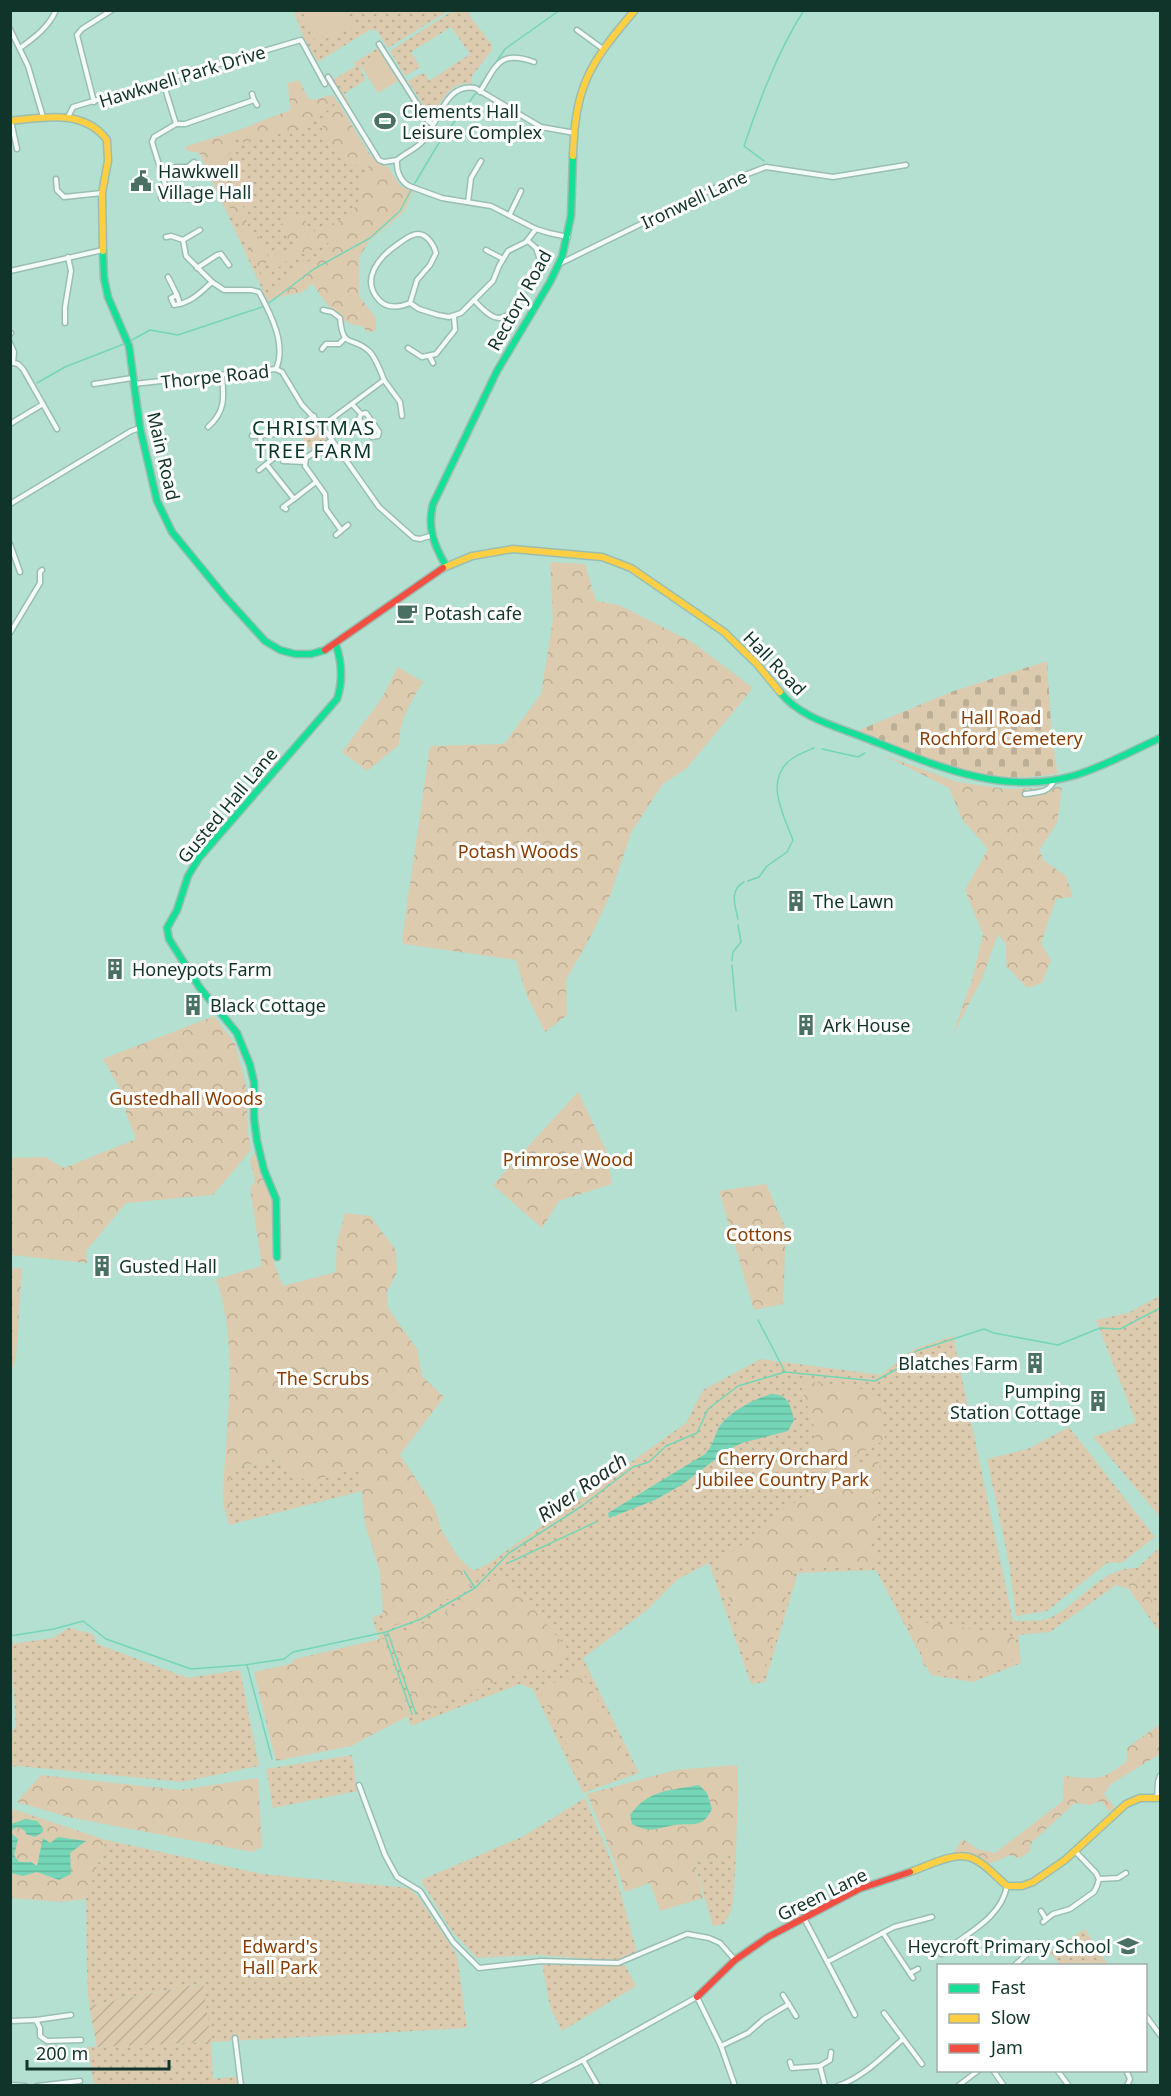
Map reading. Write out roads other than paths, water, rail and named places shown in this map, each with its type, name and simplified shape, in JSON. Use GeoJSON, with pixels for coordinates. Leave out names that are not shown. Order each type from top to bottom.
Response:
{"type":"FeatureCollection","features":[{"type":"Feature","properties":{"kind":"street"},"geometry":{"type":"LineString","coordinates":[[20,48],[41,31],[56,10]]}},
{"type":"Feature","properties":{"kind":"street"},"geometry":{"type":"LineString","coordinates":[[94,102],[76,35],[112,10]]}},
{"type":"Feature","properties":{"kind":"street","name":"Rectory Road"},"geometry":{"type":"LineString","coordinates":[[430,536],[430,513],[436,497],[508,350],[559,264],[568,237],[574,187],[577,107],[584,83],[603,49],[634,10]]}},
{"type":"Feature","properties":{"kind":"street"},"geometry":{"type":"LineString","coordinates":[[10,29],[28,66],[43,117]]}},
{"type":"Feature","properties":{"kind":"street"},"geometry":{"type":"LineString","coordinates":[[576,30],[603,49]]}},
{"type":"Feature","properties":{"kind":"street","name":"Hawkwell Park Drive"},"geometry":{"type":"LineString","coordinates":[[68,117],[73,107],[301,40],[325,84]]}},
{"type":"Feature","properties":{"kind":"street"},"geometry":{"type":"LineString","coordinates":[[379,44],[432,124]]}},
{"type":"Feature","properties":{"kind":"street"},"geometry":{"type":"LineString","coordinates":[[480,92],[499,63],[506,58],[519,57],[534,62]]}},
{"type":"Feature","properties":{"kind":"street"},"geometry":{"type":"LineString","coordinates":[[328,76],[379,160],[384,162],[397,160],[423,141],[453,93],[463,87],[475,88],[541,127],[575,133]]}},
{"type":"Feature","properties":{"kind":"street"},"geometry":{"type":"LineString","coordinates":[[163,81],[176,124]]}},
{"type":"Feature","properties":{"kind":"street"},"geometry":{"type":"LineString","coordinates":[[252,94],[257,105]]}},
{"type":"Feature","properties":{"kind":"street"},"geometry":{"type":"LineString","coordinates":[[168,194],[152,142],[154,136],[176,124],[185,124],[254,100]]}},
{"type":"Feature","properties":{"kind":"street","name":"Main Road"},"geometry":{"type":"LineString","coordinates":[[11,121],[68,117],[93,125],[102,132],[107,140],[108,161],[102,193],[104,278],[108,297],[129,346],[140,428],[157,501],[172,532],[265,641],[277,651],[311,655],[336,645],[446,566]]}},
{"type":"Feature","properties":{"kind":"street"},"geometry":{"type":"LineString","coordinates":[[11,121],[17,148]]}},
{"type":"Feature","properties":{"kind":"street"},"geometry":{"type":"LineString","coordinates":[[397,160],[398,171],[405,184],[409,186],[442,198],[491,206],[536,229],[568,237]]}},
{"type":"Feature","properties":{"kind":"street"},"geometry":{"type":"LineString","coordinates":[[468,202],[471,178],[481,161]]}},
{"type":"Feature","properties":{"kind":"street"},"geometry":{"type":"LineString","coordinates":[[161,172],[176,166],[188,167],[194,162]]}},
{"type":"Feature","properties":{"kind":"street","name":"Ironwell Lane"},"geometry":{"type":"LineString","coordinates":[[559,264],[729,181],[766,167],[833,177],[906,165]]}},
{"type":"Feature","properties":{"kind":"street"},"geometry":{"type":"LineString","coordinates":[[56,179],[54,190],[67,197],[102,193]]}},
{"type":"Feature","properties":{"kind":"street"},"geometry":{"type":"LineString","coordinates":[[161,198],[168,194],[199,189],[200,193]]}},
{"type":"Feature","properties":{"kind":"street"},"geometry":{"type":"LineString","coordinates":[[510,214],[521,190]]}},
{"type":"Feature","properties":{"kind":"street"},"geometry":{"type":"LineString","coordinates":[[183,192],[188,200]]}},
{"type":"Feature","properties":{"kind":"street"},"geometry":{"type":"LineString","coordinates":[[410,303],[438,315],[454,317],[493,281],[508,251],[528,241],[536,229]]}},
{"type":"Feature","properties":{"kind":"street"},"geometry":{"type":"LineString","coordinates":[[166,237],[171,236],[183,240],[200,230]]}},
{"type":"Feature","properties":{"kind":"street"},"geometry":{"type":"LineString","coordinates":[[417,234],[425,236],[436,253],[430,265],[417,280],[410,303],[400,307],[382,303],[373,289],[372,276],[381,257],[408,237],[417,234]]}},
{"type":"Feature","properties":{"kind":"street"},"geometry":{"type":"LineString","coordinates":[[183,240],[186,256],[212,282],[224,290],[259,292],[275,326],[279,363],[276,369]]}},
{"type":"Feature","properties":{"kind":"street"},"geometry":{"type":"LineString","coordinates":[[528,241],[537,248],[540,260],[530,283]]}},
{"type":"Feature","properties":{"kind":"street"},"geometry":{"type":"LineString","coordinates":[[10,271],[103,249]]}},
{"type":"Feature","properties":{"kind":"street"},"geometry":{"type":"LineString","coordinates":[[564,249],[573,256]]}},
{"type":"Feature","properties":{"kind":"street"},"geometry":{"type":"LineString","coordinates":[[486,250],[503,259]]}},
{"type":"Feature","properties":{"kind":"street"},"geometry":{"type":"LineString","coordinates":[[197,268],[221,254],[229,265]]}},
{"type":"Feature","properties":{"kind":"street"},"geometry":{"type":"LineString","coordinates":[[65,323],[65,307],[71,271],[68,257]]}},
{"type":"Feature","properties":{"kind":"street"},"geometry":{"type":"LineString","coordinates":[[168,277],[180,304]]}},
{"type":"Feature","properties":{"kind":"street"},"geometry":{"type":"LineString","coordinates":[[177,295],[171,298],[174,305],[195,298],[212,282]]}},
{"type":"Feature","properties":{"kind":"street"},"geometry":{"type":"LineString","coordinates":[[474,300],[492,318],[496,318],[510,314],[524,295]]}},
{"type":"Feature","properties":{"kind":"street"},"geometry":{"type":"LineString","coordinates":[[323,310],[332,312],[340,318],[342,333],[347,341],[369,351],[384,380],[400,402],[402,416]]}},
{"type":"Feature","properties":{"kind":"street"},"geometry":{"type":"LineString","coordinates":[[408,348],[422,357],[436,354],[453,335],[456,326],[454,317]]}},
{"type":"Feature","properties":{"kind":"street"},"geometry":{"type":"LineString","coordinates":[[322,349],[326,344],[339,344],[345,338]]}},
{"type":"Feature","properties":{"kind":"street"},"geometry":{"type":"LineString","coordinates":[[10,343],[14,352],[12,362],[23,369],[57,429]]}},
{"type":"Feature","properties":{"kind":"street"},"geometry":{"type":"LineString","coordinates":[[430,357],[433,363]]}},
{"type":"Feature","properties":{"kind":"street","name":"Thorpe Road"},"geometry":{"type":"LineString","coordinates":[[94,384],[276,369],[282,372],[302,405],[322,426],[379,507],[414,538],[430,536]]}},
{"type":"Feature","properties":{"kind":"street"},"geometry":{"type":"LineString","coordinates":[[208,427],[216,421],[225,400],[222,375]]}},
{"type":"Feature","properties":{"kind":"street"},"geometry":{"type":"LineString","coordinates":[[322,426],[384,380]]}},
{"type":"Feature","properties":{"kind":"street"},"geometry":{"type":"LineString","coordinates":[[10,424],[44,404]]}},
{"type":"Feature","properties":{"kind":"street"},"geometry":{"type":"LineString","coordinates":[[352,404],[361,414]]}},
{"type":"Feature","properties":{"kind":"street"},"geometry":{"type":"LineString","coordinates":[[366,413],[379,432],[378,436],[372,437],[359,419],[361,414],[366,413]]}},
{"type":"Feature","properties":{"kind":"street"},"geometry":{"type":"LineString","coordinates":[[252,436],[290,433],[314,416]]}},
{"type":"Feature","properties":{"kind":"street"},"geometry":{"type":"LineString","coordinates":[[10,504],[131,431],[140,428]]}},
{"type":"Feature","properties":{"kind":"street"},"geometry":{"type":"LineString","coordinates":[[260,435],[261,444]]}},
{"type":"Feature","properties":{"kind":"street"},"geometry":{"type":"LineString","coordinates":[[332,440],[306,458],[305,462],[306,468],[326,496],[328,512],[341,530]]}},
{"type":"Feature","properties":{"kind":"street"},"geometry":{"type":"LineString","coordinates":[[259,470],[274,458]]}},
{"type":"Feature","properties":{"kind":"street"},"geometry":{"type":"LineString","coordinates":[[283,461],[305,462]]}},
{"type":"Feature","properties":{"kind":"street"},"geometry":{"type":"LineString","coordinates":[[267,465],[294,499]]}},
{"type":"Feature","properties":{"kind":"street"},"geometry":{"type":"LineString","coordinates":[[286,509],[283,507],[316,482]]}},
{"type":"Feature","properties":{"kind":"street"},"geometry":{"type":"LineString","coordinates":[[336,535],[348,525]]}},
{"type":"Feature","properties":{"kind":"street"},"geometry":{"type":"LineString","coordinates":[[430,536],[446,566]]}},
{"type":"Feature","properties":{"kind":"street"},"geometry":{"type":"LineString","coordinates":[[10,544],[20,572]]}},
{"type":"Feature","properties":{"kind":"street","name":"Hall Road"},"geometry":{"type":"LineString","coordinates":[[446,566],[500,549],[602,557],[618,562],[724,632],[756,663],[787,701],[801,711],[924,760],[980,779],[1007,783],[1054,780],[1093,768],[1161,738]]}},
{"type":"Feature","properties":{"kind":"street"},"geometry":{"type":"LineString","coordinates":[[10,633],[40,583],[42,570]]}},
{"type":"Feature","properties":{"kind":"street","name":"Gusted Hall Lane"},"geometry":{"type":"LineString","coordinates":[[278,1257],[276,1199],[264,1170],[257,1141],[254,1118],[254,1082],[248,1057],[237,1033],[200,988],[169,939],[167,928],[183,898],[187,877],[199,858],[337,699],[341,683],[339,654],[336,645]]}},
{"type":"Feature","properties":{"kind":"street"},"geometry":{"type":"LineString","coordinates":[[1025,794],[1047,790],[1052,786],[1054,780]]}},
{"type":"Feature","properties":{"kind":"street"},"geometry":{"type":"LineString","coordinates":[[941,1954],[956,1945],[998,1909],[1008,1886],[1022,1886],[1033,1882],[1057,1866],[1126,1804],[1140,1798],[1159,1798],[1158,1782],[1161,1776]]}},
{"type":"Feature","properties":{"kind":"street"},"geometry":{"type":"LineString","coordinates":[[359,1785],[385,1855],[397,1877],[420,1891],[453,1942],[478,1968],[541,1961],[618,1963],[687,1934],[709,1938],[720,1943],[735,1960]]}},
{"type":"Feature","properties":{"kind":"street"},"geometry":{"type":"LineString","coordinates":[[1075,1851],[1099,1880]]}},
{"type":"Feature","properties":{"kind":"street","name":"Green Lane"},"geometry":{"type":"LineString","coordinates":[[532,2085],[583,2060],[697,1997],[735,1960],[768,1937],[859,1889],[957,1856],[978,1861],[1008,1886]]}},
{"type":"Feature","properties":{"kind":"street"},"geometry":{"type":"LineString","coordinates":[[1099,1880],[1118,1878],[1126,1873]]}},
{"type":"Feature","properties":{"kind":"street"},"geometry":{"type":"LineString","coordinates":[[1041,1911],[1045,1920],[1057,1912],[1070,1909],[1094,1892],[1099,1880]]}},
{"type":"Feature","properties":{"kind":"street"},"geometry":{"type":"LineString","coordinates":[[827,1962],[894,1927],[932,1917]]}},
{"type":"Feature","properties":{"kind":"street"},"geometry":{"type":"LineString","coordinates":[[804,1918],[855,2015]]}},
{"type":"Feature","properties":{"kind":"street"},"geometry":{"type":"LineString","coordinates":[[883,1933],[911,1976],[918,1969]]}},
{"type":"Feature","properties":{"kind":"street"},"geometry":{"type":"LineString","coordinates":[[1015,1964],[1039,1943]]}},
{"type":"Feature","properties":{"kind":"street"},"geometry":{"type":"LineString","coordinates":[[783,1995],[796,2016]]}},
{"type":"Feature","properties":{"kind":"street"},"geometry":{"type":"LineString","coordinates":[[697,1997],[721,2046],[735,2085]]}},
{"type":"Feature","properties":{"kind":"street"},"geometry":{"type":"LineString","coordinates":[[721,2046],[748,2033],[764,2019],[789,2004]]}},
{"type":"Feature","properties":{"kind":"street"},"geometry":{"type":"LineString","coordinates":[[884,2013],[922,2064]]}},
{"type":"Feature","properties":{"kind":"street"},"geometry":{"type":"LineString","coordinates":[[10,2021],[71,2015]]}},
{"type":"Feature","properties":{"kind":"street"},"geometry":{"type":"LineString","coordinates":[[1147,2017],[1161,2035]]}},
{"type":"Feature","properties":{"kind":"street"},"geometry":{"type":"LineString","coordinates":[[35,2020],[40,2028],[40,2036],[47,2041],[81,2040]]}},
{"type":"Feature","properties":{"kind":"street"},"geometry":{"type":"LineString","coordinates":[[236,2038],[241,2085]]}},
{"type":"Feature","properties":{"kind":"street"},"geometry":{"type":"LineString","coordinates":[[838,2085],[864,2074],[903,2038]]}},
{"type":"Feature","properties":{"kind":"street"},"geometry":{"type":"LineString","coordinates":[[790,2062],[792,2068],[820,2066],[830,2060],[831,2052]]}},
{"type":"Feature","properties":{"kind":"street"},"geometry":{"type":"LineString","coordinates":[[583,2060],[598,2085]]}},
{"type":"Feature","properties":{"kind":"street"},"geometry":{"type":"LineString","coordinates":[[820,2066],[825,2085]]}},
{"type":"Feature","properties":{"kind":"street"},"geometry":{"type":"LineString","coordinates":[[958,2085],[976,2072]]}},
{"type":"Feature","properties":{"kind":"street"},"geometry":{"type":"LineString","coordinates":[[994,2072],[1004,2085]]}},
{"type":"Feature","properties":{"kind":"street"},"geometry":{"type":"LineString","coordinates":[[1059,2072],[1069,2085]]}},
{"type":"Feature","properties":{"kind":"street"},"geometry":{"type":"LineString","coordinates":[[37,2085],[80,2081]]}},
{"type":"Feature","properties":{"kind":"street"},"geometry":{"type":"LineString","coordinates":[[10,2085],[25,2085]]}},
{"type":"Feature","properties":{"kind":"waterway"},"geometry":{"type":"LineString","coordinates":[[479,87],[505,49],[560,10]]}},
{"type":"Feature","properties":{"kind":"waterway"},"geometry":{"type":"LineString","coordinates":[[764,161],[744,146],[770,76],[804,10]]}},
{"type":"Feature","properties":{"kind":"waterway"},"geometry":{"type":"LineString","coordinates":[[415,183],[440,141],[476,93]]}},
{"type":"Feature","properties":{"kind":"waterway"},"geometry":{"type":"LineString","coordinates":[[269,303],[314,269],[370,238],[400,211],[411,190]]}},
{"type":"Feature","properties":{"kind":"waterway"},"geometry":{"type":"LineString","coordinates":[[132,340],[150,330],[178,335],[262,307]]}},
{"type":"Feature","properties":{"kind":"waterway"},"geometry":{"type":"LineString","coordinates":[[37,383],[65,367],[124,344]]}},
{"type":"Feature","properties":{"kind":"waterway"},"geometry":{"type":"LineString","coordinates":[[748,881],[759,877],[767,866],[787,852],[793,840],[778,797],[779,776],[784,766],[793,758],[814,748]]}},
{"type":"Feature","properties":{"kind":"waterway"},"geometry":{"type":"LineString","coordinates":[[822,749],[858,757],[865,753]]}},
{"type":"Feature","properties":{"kind":"waterway"},"geometry":{"type":"LineString","coordinates":[[738,919],[735,894],[736,889],[744,882]]}},
{"type":"Feature","properties":{"kind":"waterway"},"geometry":{"type":"LineString","coordinates":[[732,961],[733,952],[741,942],[738,925]]}},
{"type":"Feature","properties":{"kind":"waterway"},"geometry":{"type":"LineString","coordinates":[[732,965],[736,1011]]}},
{"type":"Feature","properties":{"kind":"waterway","name":"River Roach"},"geometry":{"type":"LineString","coordinates":[[10,1636],[54,1629],[83,1621],[106,1639],[191,1669],[284,1659],[293,1652],[386,1632],[421,1619],[475,1588],[509,1553],[582,1506],[633,1467],[649,1462],[666,1446],[697,1433],[708,1409],[738,1386],[785,1372],[875,1381],[899,1368],[916,1351],[984,1329],[1058,1345],[1100,1328],[1120,1329],[1160,1308]]}},
{"type":"Feature","properties":{"kind":"waterway"},"geometry":{"type":"LineString","coordinates":[[758,1320],[785,1372]]}},
{"type":"Feature","properties":{"kind":"waterway"},"geometry":{"type":"LineString","coordinates":[[508,1563],[596,1522]]}},
{"type":"Feature","properties":{"kind":"waterway"},"geometry":{"type":"LineString","coordinates":[[464,1571],[475,1588]]}},
{"type":"Feature","properties":{"kind":"waterway"},"geometry":{"type":"LineString","coordinates":[[384,1633],[412,1714]]}},
{"type":"Feature","properties":{"kind":"waterway"},"geometry":{"type":"LineString","coordinates":[[388,1633],[416,1714]]}},
{"type":"Feature","properties":{"kind":"waterway"},"geometry":{"type":"LineString","coordinates":[[247,1665],[272,1759]]}},
{"type":"Feature","properties":{"kind":"place","name":"Clements Hall Leisure Complex"},"geometry":{"type":"Point","coordinates":[385,121]}},
{"type":"Feature","properties":{"kind":"place","name":"Hawkwell Village Hall"},"geometry":{"type":"Point","coordinates":[141,181]}},
{"type":"Feature","properties":{"kind":"place","name":"Potash cafe"},"geometry":{"type":"Point","coordinates":[407,613]}},
{"type":"Feature","properties":{"kind":"place","name":"The Lawn"},"geometry":{"type":"Point","coordinates":[796,901]}},
{"type":"Feature","properties":{"kind":"place","name":"Honeypots Farm"},"geometry":{"type":"Point","coordinates":[115,969]}},
{"type":"Feature","properties":{"kind":"place","name":"Black Cottage"},"geometry":{"type":"Point","coordinates":[193,1005]}},
{"type":"Feature","properties":{"kind":"place","name":"Ark House"},"geometry":{"type":"Point","coordinates":[806,1025]}},
{"type":"Feature","properties":{"kind":"place","name":"Gusted Hall"},"geometry":{"type":"Point","coordinates":[102,1266]}},
{"type":"Feature","properties":{"kind":"place","name":"Blatches Farm"},"geometry":{"type":"Point","coordinates":[1035,1363]}},
{"type":"Feature","properties":{"kind":"place","name":"Pumping Station Cottage"},"geometry":{"type":"Point","coordinates":[1098,1401]}},
{"type":"Feature","properties":{"kind":"place","name":"Heycroft Primary School"},"geometry":{"type":"Point","coordinates":[1128,1946]}},
{"type":"Feature","properties":{"kind":"district","name":"CHRISTMAS TREE FARM"},"geometry":{"type":"Point","coordinates":[314,438]}},
{"type":"Feature","properties":{"kind":"park label","name":"Hall Road Rochford Cemetery"},"geometry":{"type":"Point","coordinates":[1001,727]}},
{"type":"Feature","properties":{"kind":"park label","name":"Potash Woods"},"geometry":{"type":"Point","coordinates":[518,851]}},
{"type":"Feature","properties":{"kind":"park label","name":"Gustedhall Woods"},"geometry":{"type":"Point","coordinates":[186,1098]}},
{"type":"Feature","properties":{"kind":"park label","name":"Primrose Wood"},"geometry":{"type":"Point","coordinates":[568,1159]}},
{"type":"Feature","properties":{"kind":"park label","name":"Cottons"},"geometry":{"type":"Point","coordinates":[759,1234]}},
{"type":"Feature","properties":{"kind":"park label","name":"The Scrubs"},"geometry":{"type":"Point","coordinates":[323,1378]}},
{"type":"Feature","properties":{"kind":"park label","name":"Cherry Orchard Jubilee Country Park"},"geometry":{"type":"Point","coordinates":[783,1468]}},
{"type":"Feature","properties":{"kind":"park label","name":"Edward's Hall Park"},"geometry":{"type":"Point","coordinates":[280,1956]}}]}
